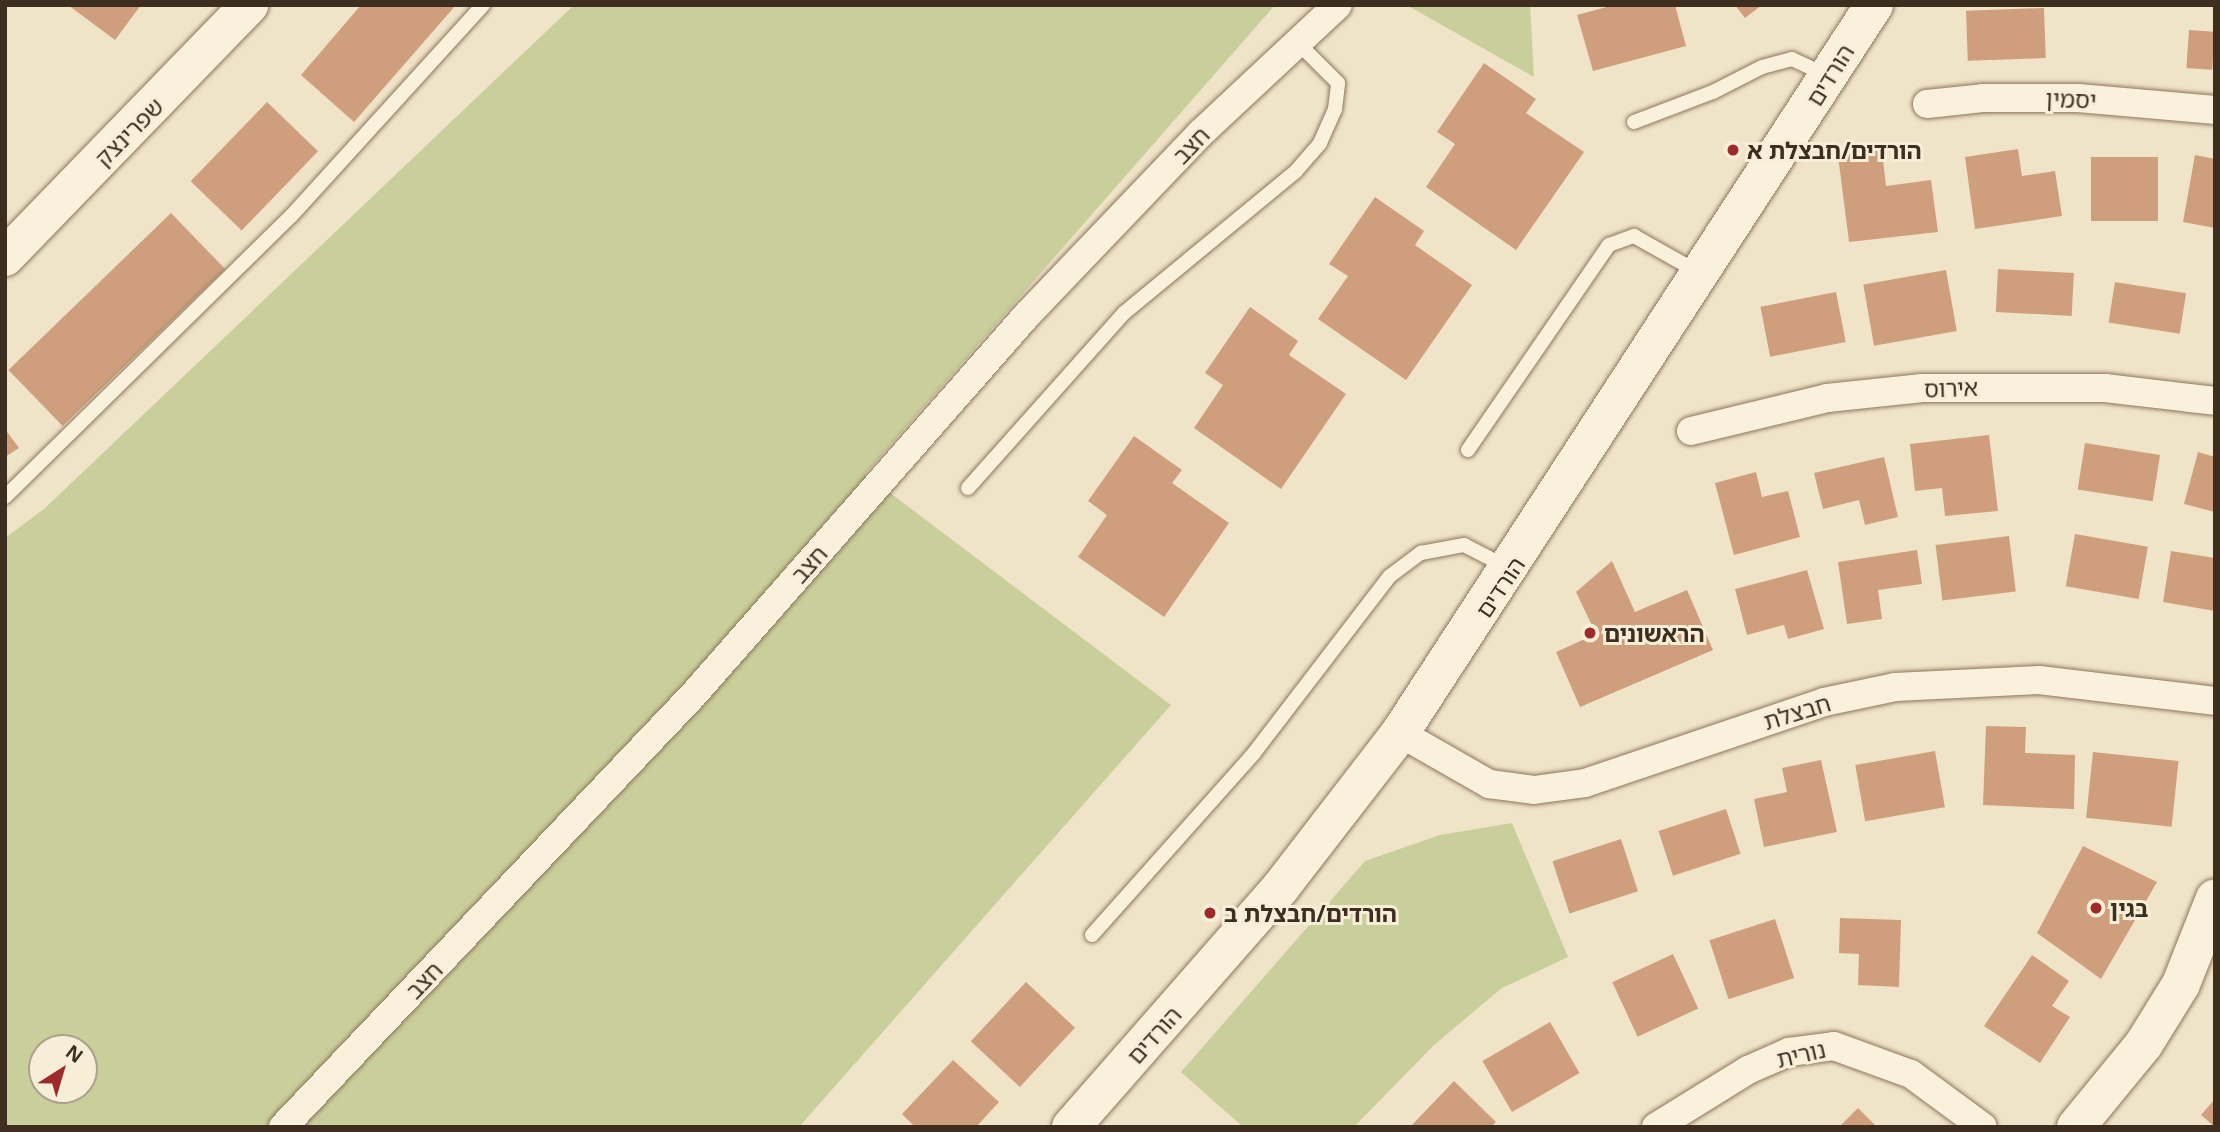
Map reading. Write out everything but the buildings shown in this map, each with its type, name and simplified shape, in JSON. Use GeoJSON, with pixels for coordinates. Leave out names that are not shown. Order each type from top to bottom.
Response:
{"type":"FeatureCollection","features":[{"type":"Feature","properties":{"kind":"street","name":"שפרינצק"},"geometry":{"type":"LineString","coordinates":[[5,257],[249,5]]}},
{"type":"Feature","properties":{"kind":"street","name":"חצב"},"geometry":{"type":"LineString","coordinates":[[283,1127],[695,693],[1027,315],[1201,133],[1338,5]]}},
{"type":"Feature","properties":{"kind":"street","name":"הורדים"},"geometry":{"type":"LineString","coordinates":[[1071,1127],[1281,887],[1400,733],[1512,569],[1874,5]]}},
{"type":"Feature","properties":{"kind":"street","name":"יסמין"},"geometry":{"type":"LineString","coordinates":[[1927,104],[1983,98],[2078,98],[2215,110]]}},
{"type":"Feature","properties":{"kind":"street","name":"אירוס"},"geometry":{"type":"LineString","coordinates":[[1690,431],[1827,398],[1922,388],[2105,388],[2215,401]]}},
{"type":"Feature","properties":{"kind":"street","name":"חבצלת"},"geometry":{"type":"LineString","coordinates":[[1400,733],[1489,784],[1534,790],[1585,783],[1824,702],[1895,687],[2039,680],[2215,701]]}},
{"type":"Feature","properties":{"kind":"street"},"geometry":{"type":"LineString","coordinates":[[2076,1127],[2144,1044],[2181,984],[2215,898]]}},
{"type":"Feature","properties":{"kind":"street","name":"נורית"},"geometry":{"type":"LineString","coordinates":[[1656,1127],[1748,1070],[1789,1052],[1834,1046],[1911,1074],[1983,1127]]}},
{"type":"Feature","properties":{"kind":"lane"},"geometry":{"type":"LineString","coordinates":[[5,497],[292,215],[483,5]]}},
{"type":"Feature","properties":{"kind":"lane"},"geometry":{"type":"LineString","coordinates":[[968,488],[1124,313],[1296,171],[1320,143],[1335,109],[1338,83],[1298,43]]}},
{"type":"Feature","properties":{"kind":"lane"},"geometry":{"type":"LineString","coordinates":[[1634,122],[1713,92],[1762,67],[1793,59],[1829,76]]}},
{"type":"Feature","properties":{"kind":"lane"},"geometry":{"type":"LineString","coordinates":[[1468,450],[1609,245],[1634,236],[1703,275]]}},
{"type":"Feature","properties":{"kind":"lane"},"geometry":{"type":"LineString","coordinates":[[1092,935],[1254,753],[1390,576],[1421,553],[1465,545],[1512,569]]}},
{"type":"Feature","properties":{"kind":"green space"},"geometry":{"type":"Polygon","coordinates":[[[574,5],[1275,5],[865,474],[1171,705],[799,1127],[5,1127],[5,538],[44,509],[574,5]]]}},
{"type":"Feature","properties":{"kind":"green space"},"geometry":{"type":"Polygon","coordinates":[[[1530,5],[1534,77],[1410,7],[1530,5]]]}},
{"type":"Feature","properties":{"kind":"green space"},"geometry":{"type":"Polygon","coordinates":[[[1512,823],[1568,957],[1502,988],[1434,1045],[1354,1127],[1243,1127],[1181,1072],[1365,861],[1440,835],[1512,823]]]}},
{"type":"Feature","properties":{"kind":"place","name":"הורדים/חבצלת א"},"geometry":{"type":"Point","coordinates":[1733,150]}},
{"type":"Feature","properties":{"kind":"place","name":"הראשונים"},"geometry":{"type":"Point","coordinates":[1590,633]}},
{"type":"Feature","properties":{"kind":"place","name":"בגין"},"geometry":{"type":"Point","coordinates":[2096,908]}},
{"type":"Feature","properties":{"kind":"place","name":"הורדים/חבצלת ב"},"geometry":{"type":"Point","coordinates":[1210,913]}}]}
